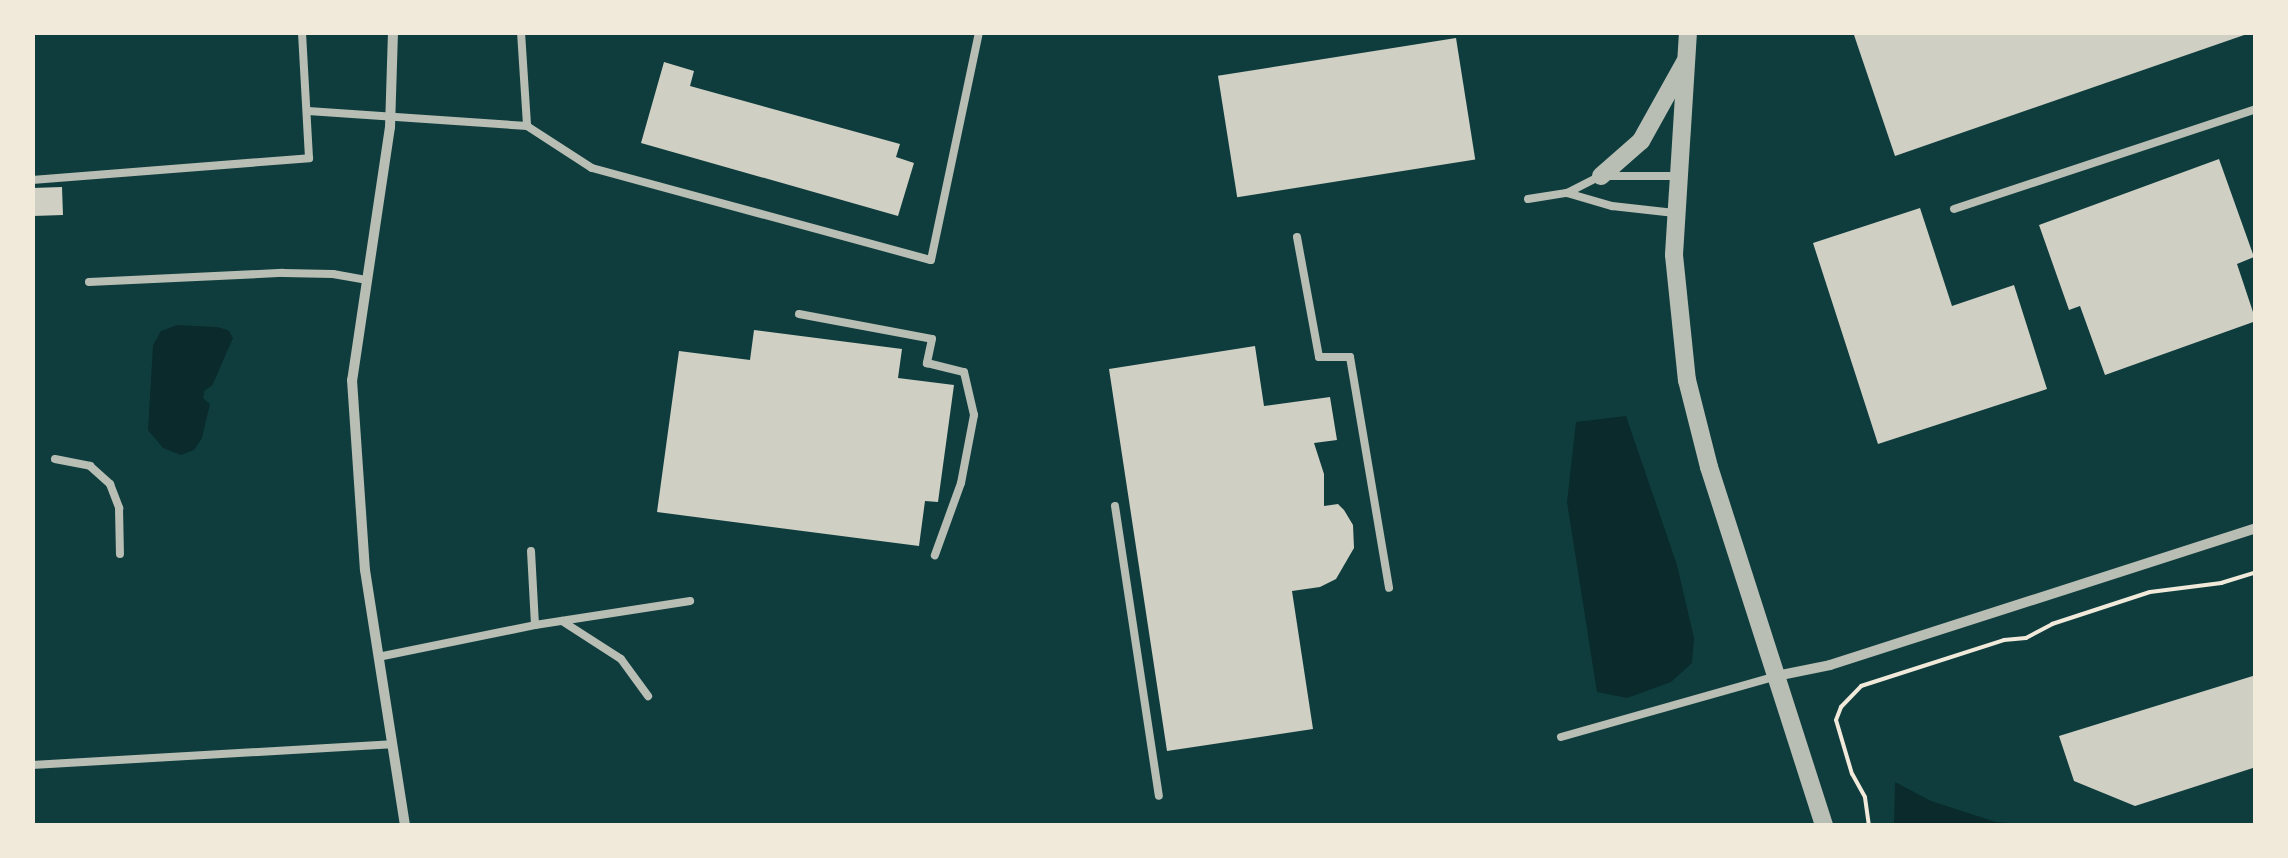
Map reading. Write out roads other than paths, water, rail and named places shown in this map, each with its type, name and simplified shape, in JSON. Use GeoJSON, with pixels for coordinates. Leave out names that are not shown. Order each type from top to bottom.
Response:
{"type":"FeatureCollection","features":[{"type":"Feature","properties":{"kind":"street"},"geometry":{"type":"LineString","coordinates":[[393,32],[390,116],[352,380],[365,570],[405,826]]}},
{"type":"Feature","properties":{"kind":"street"},"geometry":{"type":"LineString","coordinates":[[1688,32],[1675,213],[1676,281],[1687,380],[1709,467],[1824,826]]}},
{"type":"Feature","properties":{"kind":"street"},"geometry":{"type":"LineString","coordinates":[[1602,176],[1641,141],[1688,57]]}},
{"type":"Feature","properties":{"kind":"street"},"geometry":{"type":"LineString","coordinates":[[1776,676],[1830,664],[2256,528]]}},
{"type":"Feature","properties":{"kind":"lane"},"geometry":{"type":"LineString","coordinates":[[32,180],[309,158],[302,32]]}},
{"type":"Feature","properties":{"kind":"lane"},"geometry":{"type":"LineString","coordinates":[[521,32],[526,126]]}},
{"type":"Feature","properties":{"kind":"lane"},"geometry":{"type":"LineString","coordinates":[[308,111],[526,126],[592,168],[931,260],[979,32]]}},
{"type":"Feature","properties":{"kind":"lane"},"geometry":{"type":"LineString","coordinates":[[1954,209],[2256,109]]}},
{"type":"Feature","properties":{"kind":"lane"},"geometry":{"type":"LineString","coordinates":[[1528,200],[1567,193],[1602,176],[1677,176]]}},
{"type":"Feature","properties":{"kind":"lane"},"geometry":{"type":"LineString","coordinates":[[1567,193],[1612,206],[1675,213]]}},
{"type":"Feature","properties":{"kind":"lane"},"geometry":{"type":"LineString","coordinates":[[1298,238],[1319,357],[1350,358],[1389,588]]}},
{"type":"Feature","properties":{"kind":"lane"},"geometry":{"type":"LineString","coordinates":[[90,282],[283,273],[334,274],[367,280]]}},
{"type":"Feature","properties":{"kind":"lane"},"geometry":{"type":"LineString","coordinates":[[799,314],[932,339],[927,364],[964,372],[974,415],[961,483],[934,555]]}},
{"type":"Feature","properties":{"kind":"lane"},"geometry":{"type":"LineString","coordinates":[[55,458],[90,466],[110,484],[119,508],[120,554]]}},
{"type":"Feature","properties":{"kind":"lane"},"geometry":{"type":"LineString","coordinates":[[1114,506],[1160,796]]}},
{"type":"Feature","properties":{"kind":"lane"},"geometry":{"type":"LineString","coordinates":[[531,551],[535,625]]}},
{"type":"Feature","properties":{"kind":"lane"},"geometry":{"type":"LineString","coordinates":[[378,658],[535,625],[690,601]]}},
{"type":"Feature","properties":{"kind":"lane"},"geometry":{"type":"LineString","coordinates":[[562,621],[621,659],[648,696]]}},
{"type":"Feature","properties":{"kind":"lane"},"geometry":{"type":"LineString","coordinates":[[1561,737],[1776,676]]}},
{"type":"Feature","properties":{"kind":"lane"},"geometry":{"type":"LineString","coordinates":[[32,765],[391,744]]}},
{"type":"Feature","properties":{"kind":"water"},"geometry":{"type":"Polygon","coordinates":[[[177,325],[217,327],[228,330],[233,338],[212,386],[205,390],[203,398],[210,404],[202,438],[194,450],[181,455],[163,448],[148,430],[153,345],[161,331],[177,325]]]}},
{"type":"Feature","properties":{"kind":"water"},"geometry":{"type":"Polygon","coordinates":[[[1626,416],[1677,565],[1694,638],[1692,663],[1671,682],[1627,698],[1597,692],[1567,502],[1576,422],[1626,416]]]}},
{"type":"Feature","properties":{"kind":"water"},"geometry":{"type":"Polygon","coordinates":[[[1895,782],[1931,801],[1996,822],[2038,825],[1894,825],[1895,782]]]}}]}
